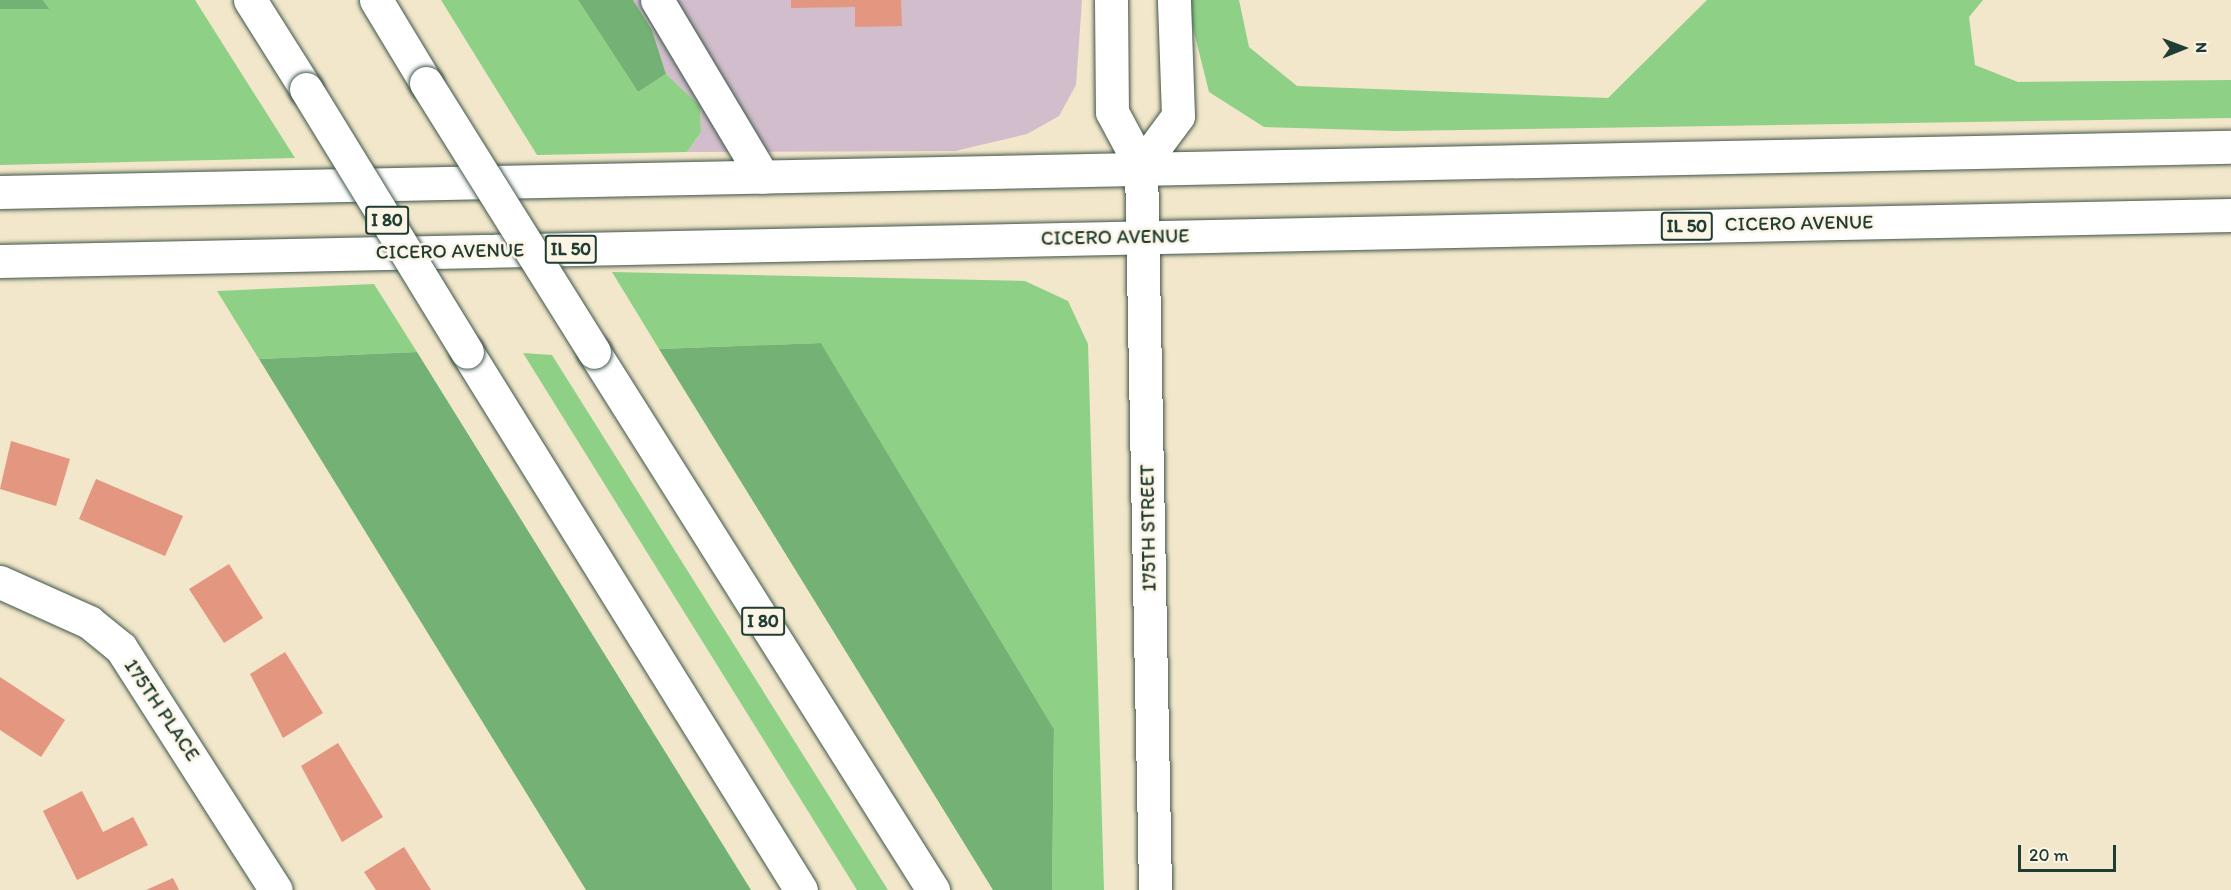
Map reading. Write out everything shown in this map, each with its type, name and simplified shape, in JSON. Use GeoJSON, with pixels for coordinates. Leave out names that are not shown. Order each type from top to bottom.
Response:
{"type":"FeatureCollection","features":[{"type":"Feature","properties":{"kind":"main road","name":"I 80"},"geometry":{"type":"LineString","coordinates":[[249,0],[306,88],[801,890]]}},
{"type":"Feature","properties":{"kind":"main road","name":"I 80"},"geometry":{"type":"LineString","coordinates":[[376,0],[594,352],[933,890]]}},
{"type":"Feature","properties":{"kind":"main road"},"geometry":{"type":"LineString","coordinates":[[657,0],[763,177]]}},
{"type":"Feature","properties":{"kind":"main road","name":"175TH STREET"},"geometry":{"type":"LineString","coordinates":[[1111,0],[1112,112],[1141,166],[1155,890]]}},
{"type":"Feature","properties":{"kind":"main road"},"geometry":{"type":"LineString","coordinates":[[1141,166],[1178,116],[1174,0]]}},
{"type":"Feature","properties":{"kind":"main road"},"geometry":{"type":"LineString","coordinates":[[0,192],[763,177],[1141,166],[2231,147]]}},
{"type":"Feature","properties":{"kind":"main road","name":"CICERO AVENUE"},"geometry":{"type":"LineString","coordinates":[[0,261],[2231,215]]}},
{"type":"Feature","properties":{"kind":"main road","name":"175TH PLACE"},"geometry":{"type":"LineString","coordinates":[[0,582],[79,617],[121,648],[276,890]]}},
{"type":"Feature","properties":{"kind":"shaded area"},"geometry":{"type":"Polygon","coordinates":[[[633,0],[1082,0],[1076,85],[1059,116],[1027,134],[955,151],[687,152],[701,132],[700,106],[666,74],[652,30],[633,0]]]}},
{"type":"Feature","properties":{"kind":"green space"},"geometry":{"type":"Polygon","coordinates":[[[0,0],[43,0],[49,9],[0,9],[0,0]]]}},
{"type":"Feature","properties":{"kind":"green space"},"geometry":{"type":"Polygon","coordinates":[[[43,0],[195,0],[295,158],[0,165],[0,9],[48,9],[43,0]]]}},
{"type":"Feature","properties":{"kind":"green space"},"geometry":{"type":"Polygon","coordinates":[[[441,0],[578,0],[638,92],[666,74],[700,106],[701,132],[687,152],[537,155],[441,0]]]}},
{"type":"Feature","properties":{"kind":"green space"},"geometry":{"type":"Polygon","coordinates":[[[578,0],[633,0],[652,30],[666,74],[638,92],[578,0]]]}},
{"type":"Feature","properties":{"kind":"green space"},"geometry":{"type":"Polygon","coordinates":[[[1186,0],[1239,0],[1249,47],[1297,86],[1608,98],[1707,0],[1983,0],[1969,17],[1975,65],[2018,82],[2231,80],[2231,118],[1397,131],[1264,127],[1209,92],[1186,0]]]}},
{"type":"Feature","properties":{"kind":"green space"},"geometry":{"type":"Polygon","coordinates":[[[612,272],[1025,281],[1068,301],[1088,344],[1104,890],[1052,890],[1054,729],[821,343],[659,349],[612,272]]]}},
{"type":"Feature","properties":{"kind":"green space"},"geometry":{"type":"Polygon","coordinates":[[[374,284],[417,352],[259,359],[217,291],[374,284]]]}},
{"type":"Feature","properties":{"kind":"green space"},"geometry":{"type":"Polygon","coordinates":[[[821,343],[1054,729],[1052,890],[993,890],[659,349],[821,343]]]}},
{"type":"Feature","properties":{"kind":"green space"},"geometry":{"type":"Polygon","coordinates":[[[417,352],[751,890],[586,890],[259,359],[417,352]]]}},
{"type":"Feature","properties":{"kind":"green space"},"geometry":{"type":"Polygon","coordinates":[[[523,353],[552,355],[888,890],[857,890],[523,353]]]}},
{"type":"Feature","properties":{"kind":"building"},"geometry":{"type":"Polygon","coordinates":[[[791,0],[901,0],[902,26],[855,27],[855,7],[791,8],[791,0]]]}},
{"type":"Feature","properties":{"kind":"building"},"geometry":{"type":"Polygon","coordinates":[[[11,441],[70,459],[56,506],[0,489],[11,441]]]}},
{"type":"Feature","properties":{"kind":"building"},"geometry":{"type":"Polygon","coordinates":[[[96,479],[183,516],[165,556],[79,519],[96,479]]]}},
{"type":"Feature","properties":{"kind":"building"},"geometry":{"type":"Polygon","coordinates":[[[229,564],[263,618],[224,643],[189,589],[229,564]]]}},
{"type":"Feature","properties":{"kind":"building"},"geometry":{"type":"Polygon","coordinates":[[[285,652],[323,713],[283,738],[250,674],[285,652]]]}},
{"type":"Feature","properties":{"kind":"building"},"geometry":{"type":"Polygon","coordinates":[[[0,677],[65,720],[41,757],[0,730],[0,677]]]}},
{"type":"Feature","properties":{"kind":"building"},"geometry":{"type":"Polygon","coordinates":[[[338,743],[383,817],[342,842],[301,766],[338,743]]]}},
{"type":"Feature","properties":{"kind":"building"},"geometry":{"type":"Polygon","coordinates":[[[82,791],[103,832],[133,817],[148,845],[77,880],[43,811],[82,791]]]}},
{"type":"Feature","properties":{"kind":"building"},"geometry":{"type":"Polygon","coordinates":[[[404,847],[431,890],[376,890],[364,872],[404,847]]]}},
{"type":"Feature","properties":{"kind":"building"},"geometry":{"type":"Polygon","coordinates":[[[173,878],[179,890],[146,890],[173,878]]]}}]}
